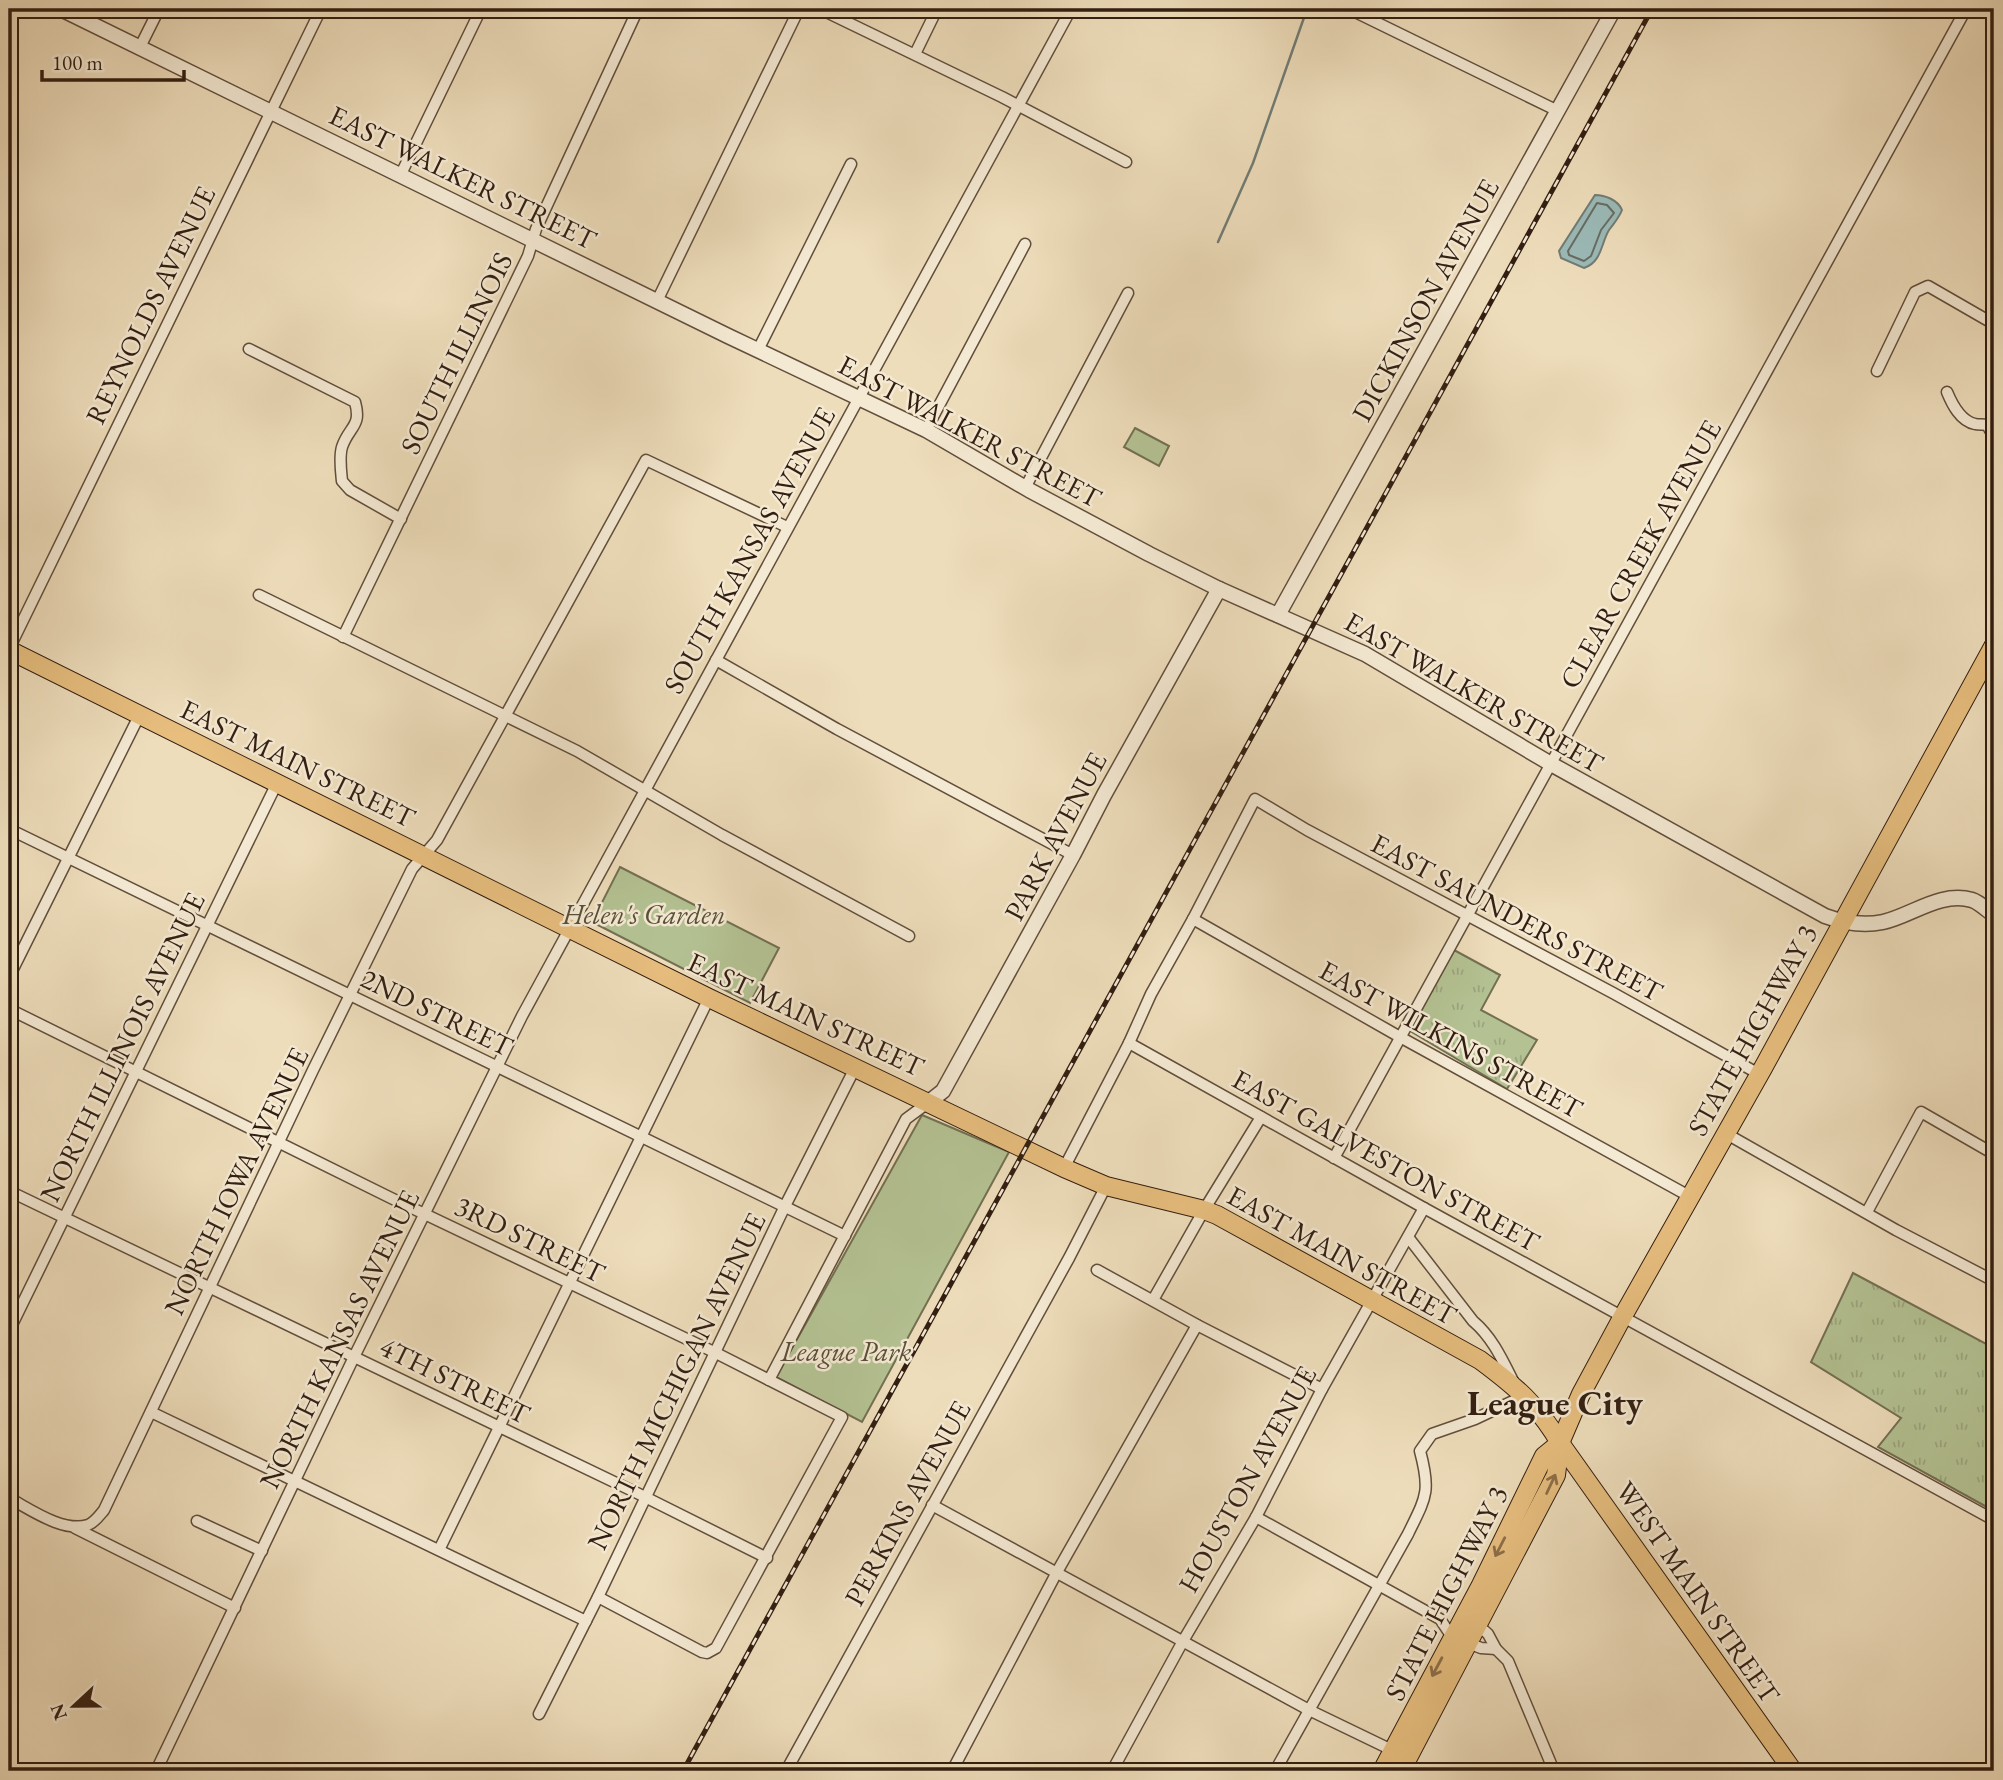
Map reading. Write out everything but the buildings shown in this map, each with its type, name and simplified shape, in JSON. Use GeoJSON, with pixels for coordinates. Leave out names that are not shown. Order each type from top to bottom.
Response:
{"type":"FeatureCollection","features":[{"type":"Feature","properties":{"kind":"main road","name":"STATE HIGHWAY 3"},"geometry":{"type":"LineString","coordinates":[[1382,1771],[1401,1760],[1465,1631],[1544,1457],[1560,1443],[1581,1394],[1623,1315],[1759,1074],[1994,645]]}},
{"type":"Feature","properties":{"kind":"main road","name":"EAST MAIN STREET"},"geometry":{"type":"LineString","coordinates":[[9,649],[709,998],[1064,1168],[1107,1186],[1204,1210],[1480,1360],[1520,1391],[1544,1416],[1560,1443]]}},
{"type":"Feature","properties":{"kind":"main road","name":"WEST MAIN STREET"},"geometry":{"type":"LineString","coordinates":[[1560,1443],[1793,1771]]}},
{"type":"Feature","properties":{"kind":"street","name":"EAST WALKER STREET"},"geometry":{"type":"LineString","coordinates":[[61,9],[926,430],[1025,488],[1219,589],[1365,654],[1551,764],[1825,916],[1843,922]]}},
{"type":"Feature","properties":{"kind":"street"},"geometry":{"type":"LineString","coordinates":[[140,47],[159,9]]}},
{"type":"Feature","properties":{"kind":"street","name":"REYNOLDS AVENUE"},"geometry":{"type":"LineString","coordinates":[[9,649],[321,9]]}},
{"type":"Feature","properties":{"kind":"street"},"geometry":{"type":"LineString","coordinates":[[401,174],[481,9]]}},
{"type":"Feature","properties":{"kind":"street","name":"SOUTH ILLINOIS"},"geometry":{"type":"LineString","coordinates":[[343,637],[534,240],[536,229],[638,9]]}},
{"type":"Feature","properties":{"kind":"street"},"geometry":{"type":"LineString","coordinates":[[657,301],[799,9]]}},
{"type":"Feature","properties":{"kind":"street"},"geometry":{"type":"LineString","coordinates":[[820,9],[915,54],[1126,162]]}},
{"type":"Feature","properties":{"kind":"street"},"geometry":{"type":"LineString","coordinates":[[915,54],[937,9]]}},
{"type":"Feature","properties":{"kind":"street","name":"SOUTH KANSAS AVENUE"},"geometry":{"type":"LineString","coordinates":[[568,928],[1071,9]]}},
{"type":"Feature","properties":{"kind":"street"},"geometry":{"type":"LineString","coordinates":[[1349,9],[1558,111]]}},
{"type":"Feature","properties":{"kind":"street","name":"DICKINSON AVENUE"},"geometry":{"type":"LineString","coordinates":[[1278,615],[1614,9]]}},
{"type":"Feature","properties":{"kind":"street","name":"CLEAR CREEK AVENUE"},"geometry":{"type":"LineString","coordinates":[[1334,1158],[1743,410],[1966,9]]}},
{"type":"Feature","properties":{"kind":"street"},"geometry":{"type":"LineString","coordinates":[[758,350],[851,164]]}},
{"type":"Feature","properties":{"kind":"street"},"geometry":{"type":"LineString","coordinates":[[926,430],[1025,244]]}},
{"type":"Feature","properties":{"kind":"street"},"geometry":{"type":"LineString","coordinates":[[1877,371],[1915,292],[1921,288],[1928,286],[1994,324]]}},
{"type":"Feature","properties":{"kind":"street"},"geometry":{"type":"LineString","coordinates":[[1025,488],[1128,293]]}},
{"type":"Feature","properties":{"kind":"street"},"geometry":{"type":"LineString","coordinates":[[249,349],[355,402],[359,415],[341,449],[342,481],[350,490],[401,519]]}},
{"type":"Feature","properties":{"kind":"street"},"geometry":{"type":"LineString","coordinates":[[1947,392],[1952,405],[1960,414],[1973,424],[1987,425],[1994,437]]}},
{"type":"Feature","properties":{"kind":"street","name":"NORTH IOWA AVENUE"},"geometry":{"type":"LineString","coordinates":[[74,1527],[95,1521],[104,1510],[412,869],[437,840],[646,460],[787,527]]}},
{"type":"Feature","properties":{"kind":"street","name":"PARK AVENUE"},"geometry":{"type":"LineString","coordinates":[[929,1102],[943,1091],[1219,589]]}},
{"type":"Feature","properties":{"kind":"street"},"geometry":{"type":"LineString","coordinates":[[259,595],[577,751],[909,936]]}},
{"type":"Feature","properties":{"kind":"street"},"geometry":{"type":"LineString","coordinates":[[716,660],[837,729],[1073,855]]}},
{"type":"Feature","properties":{"kind":"street"},"geometry":{"type":"LineString","coordinates":[[9,977],[140,714]]}},
{"type":"Feature","properties":{"kind":"street","name":"NORTH ILLINOIS AVENUE"},"geometry":{"type":"LineString","coordinates":[[9,1331],[277,783]]}},
{"type":"Feature","properties":{"kind":"street","name":"EAST SAUNDERS STREET"},"geometry":{"type":"LineString","coordinates":[[1193,919],[1255,799],[1307,830],[1759,1074]]}},
{"type":"Feature","properties":{"kind":"street","name":"2ND STREET"},"geometry":{"type":"LineString","coordinates":[[9,829],[845,1236]]}},
{"type":"Feature","properties":{"kind":"street"},"geometry":{"type":"LineString","coordinates":[[1843,922],[1885,922],[1922,905],[1954,900],[1972,900],[1994,915]]}},
{"type":"Feature","properties":{"kind":"street"},"geometry":{"type":"LineString","coordinates":[[1064,1168],[1129,1043],[1151,994],[1193,919]]}},
{"type":"Feature","properties":{"kind":"street","name":"EAST WILKINS STREET"},"geometry":{"type":"LineString","coordinates":[[1193,919],[1399,1037],[1689,1196]]}},
{"type":"Feature","properties":{"kind":"street","name":"NORTH KANSAS AVENUE"},"geometry":{"type":"LineString","coordinates":[[156,1771],[354,1357],[568,928]]}},
{"type":"Feature","properties":{"kind":"street"},"geometry":{"type":"LineString","coordinates":[[439,1550],[709,998]]}},
{"type":"Feature","properties":{"kind":"street","name":"3RD STREET"},"geometry":{"type":"LineString","coordinates":[[9,1009],[842,1417],[767,1558]]}},
{"type":"Feature","properties":{"kind":"street","name":"EAST GALVESTON STREET"},"geometry":{"type":"LineString","coordinates":[[1129,1043],[1994,1520]]}},
{"type":"Feature","properties":{"kind":"street","name":"NORTH MICHIGAN AVENUE"},"geometry":{"type":"LineString","coordinates":[[539,1714],[598,1597],[785,1206],[855,1068]]}},
{"type":"Feature","properties":{"kind":"street"},"geometry":{"type":"LineString","coordinates":[[769,1380],[906,1119],[929,1102]]}},
{"type":"Feature","properties":{"kind":"street"},"geometry":{"type":"LineString","coordinates":[[1867,1212],[1921,1112],[1994,1154]]}},
{"type":"Feature","properties":{"kind":"street"},"geometry":{"type":"LineString","coordinates":[[1153,1300],[1261,1117]]}},
{"type":"Feature","properties":{"kind":"street"},"geometry":{"type":"LineString","coordinates":[[1725,1133],[1896,1230],[1994,1281]]}},
{"type":"Feature","properties":{"kind":"street","name":"PERKINS AVENUE"},"geometry":{"type":"LineString","coordinates":[[786,1771],[1107,1186]]}},
{"type":"Feature","properties":{"kind":"street","name":"4TH STREET"},"geometry":{"type":"LineString","coordinates":[[9,1191],[767,1558]]}},
{"type":"Feature","properties":{"kind":"street","name":"HOUSTON AVENUE"},"geometry":{"type":"LineString","coordinates":[[1117,1769],[1183,1641],[1256,1517],[1322,1389],[1424,1208]]}},
{"type":"Feature","properties":{"kind":"street"},"geometry":{"type":"LineString","coordinates":[[1275,1771],[1424,1502],[1428,1485],[1420,1451],[1432,1434],[1475,1419],[1520,1391],[1483,1329],[1473,1321],[1408,1237]]}},
{"type":"Feature","properties":{"kind":"street"},"geometry":{"type":"LineString","coordinates":[[1097,1270],[1322,1389]]}},
{"type":"Feature","properties":{"kind":"street"},"geometry":{"type":"LineString","coordinates":[[952,1771],[1056,1572],[1197,1325]]}},
{"type":"Feature","properties":{"kind":"street"},"geometry":{"type":"LineString","coordinates":[[151,1412],[586,1621]]}},
{"type":"Feature","properties":{"kind":"street"},"geometry":{"type":"LineString","coordinates":[[9,1498],[57,1522],[74,1527],[235,1608]]}},
{"type":"Feature","properties":{"kind":"street"},"geometry":{"type":"LineString","coordinates":[[932,1505],[1401,1760]]}},
{"type":"Feature","properties":{"kind":"street"},"geometry":{"type":"LineString","coordinates":[[1256,1517],[1440,1619],[1448,1631],[1488,1634],[1496,1649],[1508,1661],[1554,1771]]}},
{"type":"Feature","properties":{"kind":"street"},"geometry":{"type":"LineString","coordinates":[[197,1521],[262,1551]]}},
{"type":"Feature","properties":{"kind":"street"},"geometry":{"type":"LineString","coordinates":[[598,1597],[702,1652],[712,1651],[767,1558]]}},
{"type":"Feature","properties":{"kind":"street"},"geometry":{"type":"LineString","coordinates":[[1440,1619],[1447,1618],[1465,1631],[1481,1648],[1496,1649]]}},
{"type":"Feature","properties":{"kind":"green space"},"geometry":{"type":"Polygon","coordinates":[[[1135,428],[1169,446],[1159,466],[1124,447],[1135,428]]]}},
{"type":"Feature","properties":{"kind":"green space","name":"Helen's Garden"},"geometry":{"type":"Polygon","coordinates":[[[620,867],[779,948],[750,1003],[592,922],[620,867]]]}},
{"type":"Feature","properties":{"kind":"green space"},"geometry":{"type":"Polygon","coordinates":[[[1454,950],[1500,975],[1481,1010],[1537,1040],[1507,1089],[1410,1031],[1454,950]]]}},
{"type":"Feature","properties":{"kind":"green space","name":"League Park"},"geometry":{"type":"Polygon","coordinates":[[[922,1115],[1009,1152],[862,1422],[776,1377],[922,1115]]]}},
{"type":"Feature","properties":{"kind":"green space"},"geometry":{"type":"Polygon","coordinates":[[[1853,1273],[1994,1348],[1994,1511],[1878,1447],[1901,1418],[1811,1362],[1853,1273]]]}},
{"type":"Feature","properties":{"kind":"water"},"geometry":{"type":"Polygon","coordinates":[[[1595,195],[1611,199],[1618,203],[1622,210],[1609,230],[1598,257],[1584,268],[1561,258],[1559,251],[1595,195]]]}},
{"type":"Feature","properties":{"kind":"waterway"},"geometry":{"type":"LineString","coordinates":[[1218,242],[1253,163],[1307,9]]}},
{"type":"Feature","properties":{"kind":"railway"},"geometry":{"type":"LineString","coordinates":[[683,1771],[1652,9]]}},
{"type":"Feature","properties":{"kind":"district","name":"League City"},"geometry":{"type":"Point","coordinates":[1555,1403]}}]}
